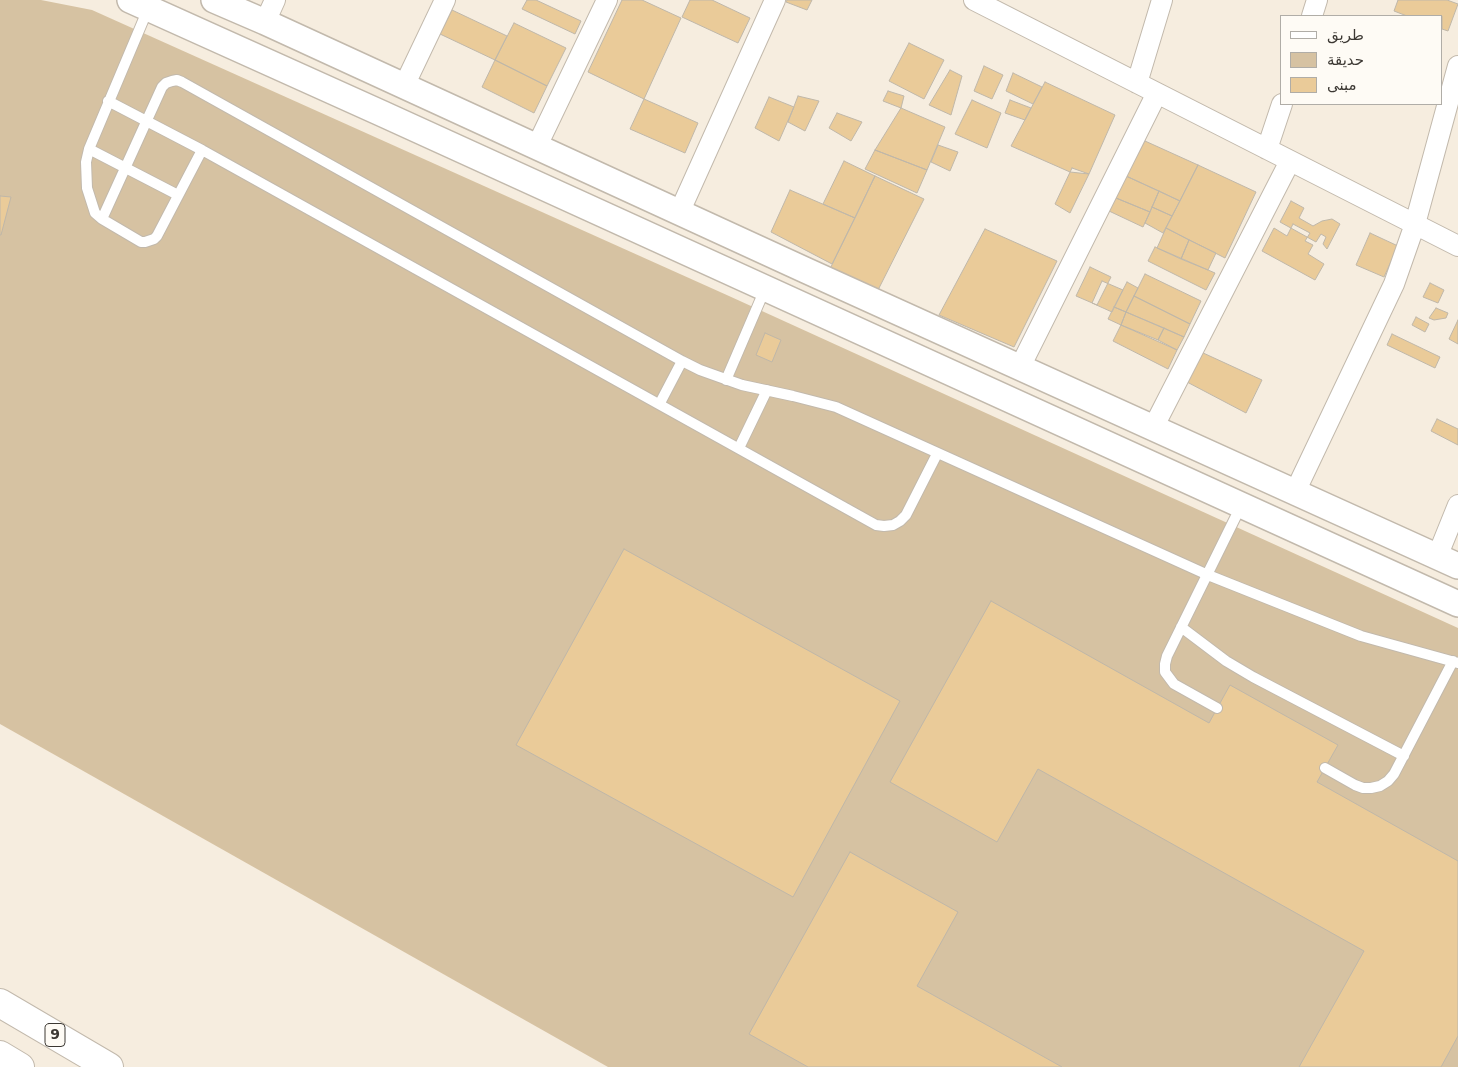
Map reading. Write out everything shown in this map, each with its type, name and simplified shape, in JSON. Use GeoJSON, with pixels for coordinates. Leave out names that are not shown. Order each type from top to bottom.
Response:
{"type":"FeatureCollection","features":[{"type":"Feature","properties":{"kind":"highway","name":"9"},"geometry":{"type":"LineString","coordinates":[[0,1003],[109,1067]]}},
{"type":"Feature","properties":{"kind":"highway"},"geometry":{"type":"LineString","coordinates":[[0,1055],[20,1067]]}},
{"type":"Feature","properties":{"kind":"street"},"geometry":{"type":"LineString","coordinates":[[214,0],[270,11],[404,86],[536,148],[1448,561],[1458,505]]}},
{"type":"Feature","properties":{"kind":"street"},"geometry":{"type":"LineString","coordinates":[[404,86],[445,0]]}},
{"type":"Feature","properties":{"kind":"street"},"geometry":{"type":"LineString","coordinates":[[536,148],[606,0]]}},
{"type":"Feature","properties":{"kind":"street"},"geometry":{"type":"LineString","coordinates":[[679,213],[774,0]]}},
{"type":"Feature","properties":{"kind":"street"},"geometry":{"type":"LineString","coordinates":[[1137,83],[1162,0]]}},
{"type":"Feature","properties":{"kind":"street"},"geometry":{"type":"LineString","coordinates":[[1312,15],[1317,0]]}},
{"type":"Feature","properties":{"kind":"street"},"geometry":{"type":"LineString","coordinates":[[982,2],[1458,246]]}},
{"type":"Feature","properties":{"kind":"street"},"geometry":{"type":"LineString","coordinates":[[139,4],[1458,604]]}},
{"type":"Feature","properties":{"kind":"street"},"geometry":{"type":"LineString","coordinates":[[1295,492],[1394,284],[1415,224],[1457,74]]}},
{"type":"Feature","properties":{"kind":"street"},"geometry":{"type":"LineString","coordinates":[[1020,368],[1157,93]]}},
{"type":"Feature","properties":{"kind":"street"},"geometry":{"type":"LineString","coordinates":[[1267,149],[1282,105]]}},
{"type":"Feature","properties":{"kind":"street"},"geometry":{"type":"LineString","coordinates":[[1153,428],[1290,161]]}},
{"type":"Feature","properties":{"kind":"lane"},"geometry":{"type":"LineString","coordinates":[[139,4],[108,101],[88,149],[86,162],[87,188],[95,213],[102,220],[141,242],[150,241],[157,236],[202,150]]}},
{"type":"Feature","properties":{"kind":"lane"},"geometry":{"type":"LineString","coordinates":[[102,220],[162,87],[166,83],[177,80],[700,370],[742,385],[836,407],[1208,575],[1361,636],[1455,662],[1394,774],[1388,781],[1371,788],[1363,788],[1325,768]]}},
{"type":"Feature","properties":{"kind":"lane"},"geometry":{"type":"LineString","coordinates":[[108,101],[202,150],[660,403],[876,525],[893,525],[906,515],[937,454]]}},
{"type":"Feature","properties":{"kind":"lane"},"geometry":{"type":"LineString","coordinates":[[88,149],[178,195]]}},
{"type":"Feature","properties":{"kind":"lane"},"geometry":{"type":"LineString","coordinates":[[726,380],[766,288]]}},
{"type":"Feature","properties":{"kind":"lane"},"geometry":{"type":"LineString","coordinates":[[660,403],[682,361]]}},
{"type":"Feature","properties":{"kind":"lane"},"geometry":{"type":"LineString","coordinates":[[739,448],[767,390]]}},
{"type":"Feature","properties":{"kind":"lane"},"geometry":{"type":"LineString","coordinates":[[1217,708],[1174,684],[1165,672],[1165,664],[1181,627],[1242,505]]}},
{"type":"Feature","properties":{"kind":"lane"},"geometry":{"type":"LineString","coordinates":[[1181,627],[1226,661],[1253,677],[1404,756]]}},
{"type":"Feature","properties":{"kind":"green space"},"geometry":{"type":"Polygon","coordinates":[[[0,0],[41,0],[92,10],[729,296],[1458,628],[1458,1067],[608,1067],[0,724],[0,0]]]}},
{"type":"Feature","properties":{"kind":"building"},"geometry":{"type":"Polygon","coordinates":[[[527,0],[536,0],[581,21],[575,34],[522,9],[527,0]]]}},
{"type":"Feature","properties":{"kind":"building"},"geometry":{"type":"Polygon","coordinates":[[[622,0],[642,0],[681,18],[644,99],[588,72],[622,0]]]}},
{"type":"Feature","properties":{"kind":"building"},"geometry":{"type":"Polygon","coordinates":[[[690,0],[712,0],[750,18],[738,43],[682,17],[690,0]]]}},
{"type":"Feature","properties":{"kind":"building"},"geometry":{"type":"Polygon","coordinates":[[[787,0],[812,0],[807,10],[786,2],[787,0]]]}},
{"type":"Feature","properties":{"kind":"building"},"geometry":{"type":"Polygon","coordinates":[[[1398,0],[1447,0],[1458,4],[1448,31],[1443,29],[1443,15],[1404,15],[1394,11],[1398,0]]]}},
{"type":"Feature","properties":{"kind":"building"},"geometry":{"type":"Polygon","coordinates":[[[452,10],[507,36],[495,60],[440,34],[452,10]]]}},
{"type":"Feature","properties":{"kind":"building"},"geometry":{"type":"Polygon","coordinates":[[[514,23],[566,48],[547,86],[495,60],[514,23]]]}},
{"type":"Feature","properties":{"kind":"building"},"geometry":{"type":"Polygon","coordinates":[[[909,43],[944,60],[924,99],[889,81],[909,43]]]}},
{"type":"Feature","properties":{"kind":"building"},"geometry":{"type":"Polygon","coordinates":[[[495,60],[547,86],[534,113],[482,87],[495,60]]]}},
{"type":"Feature","properties":{"kind":"building"},"geometry":{"type":"Polygon","coordinates":[[[984,66],[1003,75],[992,99],[974,91],[984,66]]]}},
{"type":"Feature","properties":{"kind":"building"},"geometry":{"type":"Polygon","coordinates":[[[950,70],[962,76],[951,115],[929,105],[950,70]]]}},
{"type":"Feature","properties":{"kind":"building"},"geometry":{"type":"Polygon","coordinates":[[[1013,73],[1042,87],[1033,104],[1006,91],[1013,73]]]}},
{"type":"Feature","properties":{"kind":"building"},"geometry":{"type":"Polygon","coordinates":[[[1045,82],[1115,115],[1089,174],[1070,172],[1011,146],[1045,82]]]}},
{"type":"Feature","properties":{"kind":"building"},"geometry":{"type":"Polygon","coordinates":[[[888,91],[904,96],[901,108],[883,101],[888,91]]]}},
{"type":"Feature","properties":{"kind":"building"},"geometry":{"type":"Polygon","coordinates":[[[798,96],[819,101],[805,131],[788,122],[798,96]]]}},
{"type":"Feature","properties":{"kind":"building"},"geometry":{"type":"Polygon","coordinates":[[[769,97],[794,107],[779,141],[755,128],[769,97]]]}},
{"type":"Feature","properties":{"kind":"building"},"geometry":{"type":"Polygon","coordinates":[[[644,99],[698,123],[685,153],[630,129],[644,99]]]}},
{"type":"Feature","properties":{"kind":"building"},"geometry":{"type":"Polygon","coordinates":[[[972,100],[1001,113],[987,148],[955,134],[972,100]]]}},
{"type":"Feature","properties":{"kind":"building"},"geometry":{"type":"Polygon","coordinates":[[[1010,100],[1031,108],[1025,120],[1005,113],[1010,100]]]}},
{"type":"Feature","properties":{"kind":"building"},"geometry":{"type":"Polygon","coordinates":[[[901,108],[945,127],[927,170],[875,150],[901,108]]]}},
{"type":"Feature","properties":{"kind":"building"},"geometry":{"type":"Polygon","coordinates":[[[837,113],[862,122],[851,141],[829,128],[837,113]]]}},
{"type":"Feature","properties":{"kind":"building"},"geometry":{"type":"Polygon","coordinates":[[[1145,141],[1198,165],[1180,201],[1126,176],[1145,141]]]}},
{"type":"Feature","properties":{"kind":"building"},"geometry":{"type":"Polygon","coordinates":[[[938,145],[958,152],[950,171],[931,162],[938,145]]]}},
{"type":"Feature","properties":{"kind":"building"},"geometry":{"type":"Polygon","coordinates":[[[875,150],[927,170],[917,193],[865,169],[875,150]]]}},
{"type":"Feature","properties":{"kind":"building"},"geometry":{"type":"Polygon","coordinates":[[[844,161],[875,176],[855,218],[823,204],[844,161]]]}},
{"type":"Feature","properties":{"kind":"building"},"geometry":{"type":"Polygon","coordinates":[[[1198,165],[1256,192],[1225,258],[1166,228],[1198,165]]]}},
{"type":"Feature","properties":{"kind":"building"},"geometry":{"type":"Polygon","coordinates":[[[1072,168],[1089,174],[1070,213],[1055,204],[1072,168]]]}},
{"type":"Feature","properties":{"kind":"building"},"geometry":{"type":"Polygon","coordinates":[[[875,176],[924,199],[877,292],[829,271],[875,176]]]}},
{"type":"Feature","properties":{"kind":"building"},"geometry":{"type":"Polygon","coordinates":[[[1126,176],[1159,191],[1150,212],[1116,198],[1126,176]]]}},
{"type":"Feature","properties":{"kind":"building"},"geometry":{"type":"Polygon","coordinates":[[[790,190],[855,218],[832,264],[771,232],[790,190]]]}},
{"type":"Feature","properties":{"kind":"building"},"geometry":{"type":"Polygon","coordinates":[[[1159,191],[1180,201],[1172,216],[1152,207],[1159,191]]]}},
{"type":"Feature","properties":{"kind":"building"},"geometry":{"type":"Polygon","coordinates":[[[0,196],[11,197],[1,235],[0,235],[0,196]]]}},
{"type":"Feature","properties":{"kind":"building"},"geometry":{"type":"Polygon","coordinates":[[[1116,198],[1150,212],[1143,227],[1109,211],[1116,198]]]}},
{"type":"Feature","properties":{"kind":"building"},"geometry":{"type":"Polygon","coordinates":[[[1291,201],[1304,208],[1299,218],[1313,226],[1322,221],[1332,219],[1340,224],[1327,249],[1323,244],[1326,237],[1321,234],[1316,242],[1280,222],[1291,201]]]}},
{"type":"Feature","properties":{"kind":"building"},"geometry":{"type":"Polygon","coordinates":[[[1152,207],[1172,216],[1163,233],[1145,223],[1152,207]]]}},
{"type":"Feature","properties":{"kind":"building"},"geometry":{"type":"Polygon","coordinates":[[[1293,224],[1310,233],[1305,241],[1313,245],[1308,254],[1324,264],[1315,280],[1262,251],[1274,228],[1287,236],[1293,224]]]}},
{"type":"Feature","properties":{"kind":"building"},"geometry":{"type":"Polygon","coordinates":[[[1166,228],[1189,240],[1181,259],[1157,248],[1166,228]]]}},
{"type":"Feature","properties":{"kind":"building"},"geometry":{"type":"Polygon","coordinates":[[[985,229],[1057,261],[1014,347],[939,315],[985,229]]]}},
{"type":"Feature","properties":{"kind":"building"},"geometry":{"type":"Polygon","coordinates":[[[1370,233],[1398,246],[1384,277],[1356,265],[1370,233]]]}},
{"type":"Feature","properties":{"kind":"building"},"geometry":{"type":"Polygon","coordinates":[[[1189,240],[1216,253],[1208,270],[1181,259],[1189,240]]]}},
{"type":"Feature","properties":{"kind":"building"},"geometry":{"type":"Polygon","coordinates":[[[1155,247],[1215,273],[1206,290],[1148,261],[1155,247]]]}},
{"type":"Feature","properties":{"kind":"building"},"geometry":{"type":"Polygon","coordinates":[[[1090,267],[1111,277],[1097,305],[1076,296],[1090,267]]]}},
{"type":"Feature","properties":{"kind":"building"},"geometry":{"type":"Polygon","coordinates":[[[1145,274],[1201,301],[1190,324],[1134,296],[1145,274]]]}},
{"type":"Feature","properties":{"kind":"building"},"geometry":{"type":"Polygon","coordinates":[[[1102,281],[1123,290],[1112,312],[1092,303],[1102,281]]]}},
{"type":"Feature","properties":{"kind":"building"},"geometry":{"type":"Polygon","coordinates":[[[1127,282],[1138,288],[1126,312],[1114,307],[1127,282]]]}},
{"type":"Feature","properties":{"kind":"building"},"geometry":{"type":"Polygon","coordinates":[[[1430,283],[1444,290],[1438,303],[1423,297],[1430,283]]]}},
{"type":"Feature","properties":{"kind":"building"},"geometry":{"type":"Polygon","coordinates":[[[1134,296],[1190,324],[1184,337],[1126,312],[1134,296]]]}},
{"type":"Feature","properties":{"kind":"building"},"geometry":{"type":"Polygon","coordinates":[[[1114,307],[1126,312],[1121,325],[1108,319],[1114,307]]]}},
{"type":"Feature","properties":{"kind":"building"},"geometry":{"type":"Polygon","coordinates":[[[1436,308],[1448,313],[1446,318],[1434,320],[1429,318],[1436,308]]]}},
{"type":"Feature","properties":{"kind":"building"},"geometry":{"type":"Polygon","coordinates":[[[1126,312],[1164,328],[1158,340],[1121,325],[1126,312]]]}},
{"type":"Feature","properties":{"kind":"building"},"geometry":{"type":"Polygon","coordinates":[[[1416,317],[1429,324],[1425,332],[1412,325],[1416,317]]]}},
{"type":"Feature","properties":{"kind":"building"},"geometry":{"type":"Polygon","coordinates":[[[1458,320],[1458,344],[1449,339],[1458,320]]]}},
{"type":"Feature","properties":{"kind":"building"},"geometry":{"type":"Polygon","coordinates":[[[1121,325],[1177,350],[1168,369],[1113,341],[1121,325]]]}},
{"type":"Feature","properties":{"kind":"building"},"geometry":{"type":"Polygon","coordinates":[[[1164,328],[1184,337],[1177,350],[1158,340],[1164,328]]]}},
{"type":"Feature","properties":{"kind":"building"},"geometry":{"type":"Polygon","coordinates":[[[765,333],[781,340],[772,362],[756,355],[765,333]]]}},
{"type":"Feature","properties":{"kind":"building"},"geometry":{"type":"Polygon","coordinates":[[[1392,334],[1440,357],[1435,368],[1387,345],[1392,334]]]}},
{"type":"Feature","properties":{"kind":"building"},"geometry":{"type":"Polygon","coordinates":[[[1201,352],[1262,380],[1246,413],[1187,382],[1201,352]]]}},
{"type":"Feature","properties":{"kind":"building"},"geometry":{"type":"Polygon","coordinates":[[[1437,419],[1458,429],[1458,445],[1431,431],[1437,419]]]}},
{"type":"Feature","properties":{"kind":"building"},"geometry":{"type":"Polygon","coordinates":[[[624,549],[900,701],[793,897],[516,745],[624,549]]]}},
{"type":"Feature","properties":{"kind":"building"},"geometry":{"type":"Polygon","coordinates":[[[991,601],[1209,723],[1230,685],[1338,745],[1317,782],[1458,861],[1458,1036],[1441,1067],[1299,1067],[1364,951],[1038,769],[997,842],[890,782],[991,601]]]}},
{"type":"Feature","properties":{"kind":"building"},"geometry":{"type":"Polygon","coordinates":[[[850,852],[958,912],[917,986],[1062,1067],[808,1067],[749,1034],[850,852]]]}}]}
